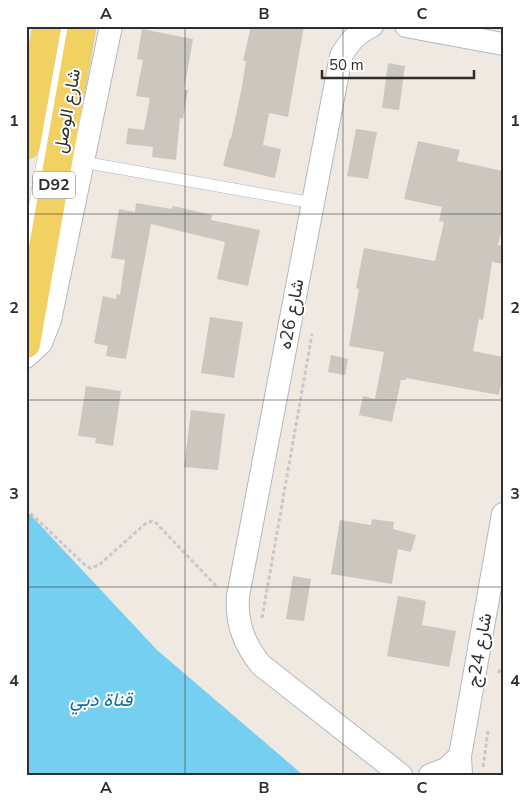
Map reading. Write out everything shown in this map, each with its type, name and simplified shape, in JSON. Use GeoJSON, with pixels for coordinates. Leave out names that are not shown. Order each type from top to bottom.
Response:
{"type":"FeatureCollection","features":[{"type":"Feature","properties":{"kind":"main road","name":"شارع الوصل"},"geometry":{"type":"LineString","coordinates":[[26,145],[47,26]]}},
{"type":"Feature","properties":{"kind":"main road","name":"شارع الوصل"},"geometry":{"type":"LineString","coordinates":[[26,344],[82,26]]}},
{"type":"Feature","properties":{"kind":"street"},"geometry":{"type":"LineString","coordinates":[[26,358],[41,343],[50,320],[111,26]]}},
{"type":"Feature","properties":{"kind":"street"},"geometry":{"type":"LineString","coordinates":[[406,26],[503,44]]}},
{"type":"Feature","properties":{"kind":"street","name":"شارع 26ه"},"geometry":{"type":"LineString","coordinates":[[361,30],[341,56],[313,203],[230,594],[248,648],[261,665],[402,774]]}},
{"type":"Feature","properties":{"kind":"street","name":"شارع 24ج"},"geometry":{"type":"LineString","coordinates":[[460,766],[493,627],[503,514]]}},
{"type":"Feature","properties":{"kind":"street"},"geometry":{"type":"LineString","coordinates":[[430,775],[460,766]]}},
{"type":"Feature","properties":{"kind":"lane"},"geometry":{"type":"LineString","coordinates":[[26,252],[67,26]]}},
{"type":"Feature","properties":{"kind":"lane"},"geometry":{"type":"LineString","coordinates":[[84,162],[313,203]]}},
{"type":"Feature","properties":{"kind":"path"},"geometry":{"type":"LineString","coordinates":[[262,622],[312,333]]}},
{"type":"Feature","properties":{"kind":"path"},"geometry":{"type":"LineString","coordinates":[[26,509],[90,568],[99,565],[144,524],[152,521],[230,594]]}},
{"type":"Feature","properties":{"kind":"water","name":"قناة دبي"},"geometry":{"type":"Polygon","coordinates":[[[26,510],[157,650],[303,775],[26,775],[26,510]]]}},
{"type":"Feature","properties":{"kind":"building"},"geometry":{"type":"Polygon","coordinates":[[[251,26],[304,26],[288,117],[269,113],[263,145],[281,149],[275,178],[223,166],[242,87],[246,61],[243,61],[251,26]]]}},
{"type":"Feature","properties":{"kind":"building"},"geometry":{"type":"Polygon","coordinates":[[[142,29],[193,39],[184,90],[188,90],[183,119],[180,118],[176,160],[152,157],[153,147],[126,144],[128,128],[144,130],[150,98],[136,96],[143,60],[137,59],[142,29]]]}},
{"type":"Feature","properties":{"kind":"building"},"geometry":{"type":"Polygon","coordinates":[[[388,63],[405,66],[399,110],[382,108],[388,63]]]}},
{"type":"Feature","properties":{"kind":"building"},"geometry":{"type":"Polygon","coordinates":[[[356,129],[377,132],[368,179],[347,176],[356,129]]]}},
{"type":"Feature","properties":{"kind":"building"},"geometry":{"type":"Polygon","coordinates":[[[418,141],[460,150],[457,161],[503,171],[503,226],[498,245],[503,246],[503,264],[492,262],[483,320],[479,319],[473,351],[503,357],[503,374],[499,395],[406,378],[406,380],[401,380],[392,422],[359,415],[363,396],[375,399],[384,352],[349,346],[359,289],[356,288],[364,248],[435,261],[444,222],[439,221],[442,207],[404,199],[418,141]]]}},
{"type":"Feature","properties":{"kind":"building"},"geometry":{"type":"Polygon","coordinates":[[[136,203],[172,209],[173,206],[212,215],[211,220],[260,230],[248,286],[217,279],[225,242],[151,224],[126,359],[106,356],[108,346],[94,343],[103,296],[116,299],[117,294],[120,295],[125,260],[111,258],[119,209],[135,212],[136,203]]]}},
{"type":"Feature","properties":{"kind":"building"},"geometry":{"type":"Polygon","coordinates":[[[210,317],[243,322],[234,378],[201,373],[210,317]]]}},
{"type":"Feature","properties":{"kind":"building"},"geometry":{"type":"Polygon","coordinates":[[[331,355],[348,359],[345,375],[328,372],[331,355]]]}},
{"type":"Feature","properties":{"kind":"building"},"geometry":{"type":"Polygon","coordinates":[[[86,386],[121,391],[113,446],[95,443],[96,438],[78,436],[86,386]]]}},
{"type":"Feature","properties":{"kind":"building"},"geometry":{"type":"Polygon","coordinates":[[[191,410],[225,414],[218,470],[184,467],[191,410]]]}},
{"type":"Feature","properties":{"kind":"building"},"geometry":{"type":"Polygon","coordinates":[[[372,519],[394,522],[393,529],[416,535],[411,552],[398,549],[392,584],[331,574],[340,520],[371,525],[372,519]]]}},
{"type":"Feature","properties":{"kind":"building"},"geometry":{"type":"Polygon","coordinates":[[[293,576],[311,579],[304,621],[286,619],[293,576]]]}},
{"type":"Feature","properties":{"kind":"building"},"geometry":{"type":"Polygon","coordinates":[[[398,596],[426,601],[422,625],[456,631],[449,667],[387,656],[398,596]]]}}]}
